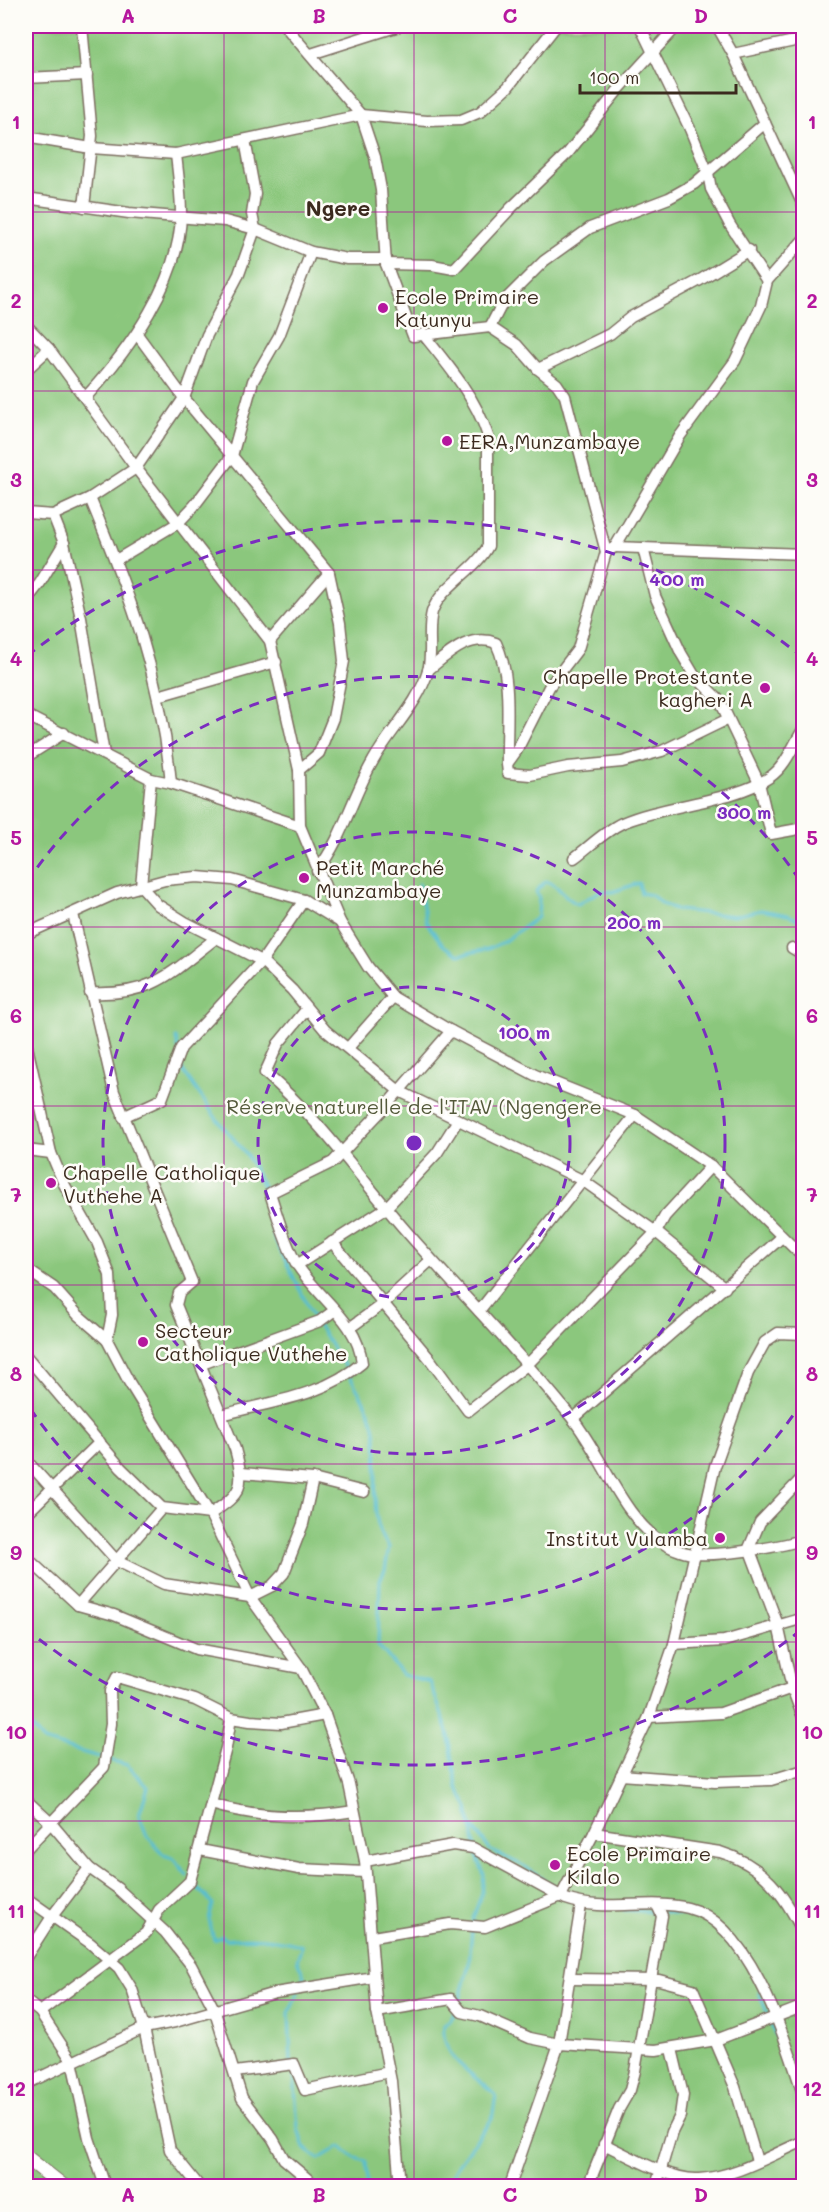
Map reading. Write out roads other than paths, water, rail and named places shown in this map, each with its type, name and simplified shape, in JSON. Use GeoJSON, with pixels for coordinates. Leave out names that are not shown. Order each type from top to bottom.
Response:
{"type":"FeatureCollection","features":[{"type":"Feature","properties":{"kind":"street"},"geometry":{"type":"LineString","coordinates":[[82,26],[91,148],[84,207]]}},
{"type":"Feature","properties":{"kind":"street"},"geometry":{"type":"LineString","coordinates":[[285,26],[361,115],[375,157],[386,261],[413,336],[490,327],[517,345],[538,369],[557,384],[570,408],[584,476],[610,549]]}},
{"type":"Feature","properties":{"kind":"street"},"geometry":{"type":"LineString","coordinates":[[311,54],[399,26]]}},
{"type":"Feature","properties":{"kind":"street"},"geometry":{"type":"LineString","coordinates":[[26,137],[91,148],[176,154],[361,115],[437,121],[461,120],[480,112],[508,87],[556,26]]}},
{"type":"Feature","properties":{"kind":"street"},"geometry":{"type":"LineString","coordinates":[[640,26],[708,173],[711,189],[730,225],[749,250],[767,281]]}},
{"type":"Feature","properties":{"kind":"street"},"geometry":{"type":"LineString","coordinates":[[26,198],[129,213],[225,221],[255,229],[311,252],[346,259],[432,265],[454,269],[512,207],[568,153],[653,51],[677,26]]}},
{"type":"Feature","properties":{"kind":"street"},"geometry":{"type":"LineString","coordinates":[[717,26],[801,194],[804,207]]}},
{"type":"Feature","properties":{"kind":"street"},"geometry":{"type":"LineString","coordinates":[[733,54],[803,39],[794,26]]}},
{"type":"Feature","properties":{"kind":"street"},"geometry":{"type":"LineString","coordinates":[[26,78],[87,75]]}},
{"type":"Feature","properties":{"kind":"street"},"geometry":{"type":"LineString","coordinates":[[490,327],[503,302],[544,261],[590,228],[669,198],[708,173],[765,123]]}},
{"type":"Feature","properties":{"kind":"street"},"geometry":{"type":"LineString","coordinates":[[26,513],[53,515],[90,498],[136,468],[184,398],[207,335],[239,274],[255,229],[252,214],[255,194],[245,140]]}},
{"type":"Feature","properties":{"kind":"street"},"geometry":{"type":"LineString","coordinates":[[85,398],[137,334],[165,278],[174,252],[181,216],[176,154]]}},
{"type":"Feature","properties":{"kind":"street"},"geometry":{"type":"LineString","coordinates":[[507,764],[549,687],[578,649],[610,549],[680,436],[735,361],[761,306],[767,281],[788,254],[804,239]]}},
{"type":"Feature","properties":{"kind":"street"},"geometry":{"type":"LineString","coordinates":[[538,369],[610,334],[631,317],[700,280],[749,250]]}},
{"type":"Feature","properties":{"kind":"street"},"geometry":{"type":"LineString","coordinates":[[116,560],[178,523],[232,456],[253,381],[279,336],[311,252]]}},
{"type":"Feature","properties":{"kind":"street"},"geometry":{"type":"LineString","coordinates":[[26,325],[49,349],[136,468],[270,641],[299,770],[300,826],[340,922],[368,967],[393,997],[451,1031],[535,1075],[635,1115],[711,1166],[804,1258]]}},
{"type":"Feature","properties":{"kind":"street"},"geometry":{"type":"LineString","coordinates":[[137,334],[184,398],[328,573],[340,623],[344,661],[333,718],[319,753],[299,770]]}},
{"type":"Feature","properties":{"kind":"street"},"geometry":{"type":"LineString","coordinates":[[317,871],[332,853],[372,762],[415,701],[428,670],[432,611],[442,596],[481,561],[489,546],[486,494],[488,436],[483,420],[469,396],[423,334]]}},
{"type":"Feature","properties":{"kind":"street"},"geometry":{"type":"LineString","coordinates":[[26,370],[49,349]]}},
{"type":"Feature","properties":{"kind":"street"},"geometry":{"type":"LineString","coordinates":[[90,498],[116,560],[152,664],[167,740],[171,783]]}},
{"type":"Feature","properties":{"kind":"street"},"geometry":{"type":"LineString","coordinates":[[53,515],[64,543],[96,696],[104,754]]}},
{"type":"Feature","properties":{"kind":"street"},"geometry":{"type":"LineString","coordinates":[[26,601],[40,583],[64,543]]}},
{"type":"Feature","properties":{"kind":"street"},"geometry":{"type":"LineString","coordinates":[[610,549],[643,548],[804,554]]}},
{"type":"Feature","properties":{"kind":"street"},"geometry":{"type":"LineString","coordinates":[[643,548],[655,596],[681,653],[694,675],[720,701],[759,783],[771,834],[804,828]]}},
{"type":"Feature","properties":{"kind":"street"},"geometry":{"type":"LineString","coordinates":[[270,641],[328,573]]}},
{"type":"Feature","properties":{"kind":"street"},"geometry":{"type":"LineString","coordinates":[[428,670],[457,647],[488,640],[496,643],[503,658],[506,682],[508,773],[530,775],[622,762],[662,752],[729,719]]}},
{"type":"Feature","properties":{"kind":"street"},"geometry":{"type":"LineString","coordinates":[[158,696],[276,662]]}},
{"type":"Feature","properties":{"kind":"street"},"geometry":{"type":"LineString","coordinates":[[26,714],[151,779],[171,783],[300,826]]}},
{"type":"Feature","properties":{"kind":"street"},"geometry":{"type":"LineString","coordinates":[[574,858],[622,823],[759,783],[782,766],[804,728]]}},
{"type":"Feature","properties":{"kind":"street"},"geometry":{"type":"LineString","coordinates":[[26,756],[64,733]]}},
{"type":"Feature","properties":{"kind":"street"},"geometry":{"type":"LineString","coordinates":[[151,779],[141,886],[158,905],[262,961],[292,990],[306,1010],[325,1030],[399,1091],[538,1156],[582,1180],[656,1232],[725,1288]]}},
{"type":"Feature","properties":{"kind":"street"},"geometry":{"type":"LineString","coordinates":[[26,934],[73,914],[97,900],[141,886],[165,880],[213,878],[304,900],[340,922]]}},
{"type":"Feature","properties":{"kind":"street"},"geometry":{"type":"LineString","coordinates":[[123,1117],[162,1099],[182,1047],[262,961],[304,900]]}},
{"type":"Feature","properties":{"kind":"street"},"geometry":{"type":"LineString","coordinates":[[26,1356],[121,1468],[162,1508],[210,1514],[233,1498],[241,1487],[242,1473],[222,1415],[176,1305],[179,1293],[192,1282],[123,1117],[107,1065],[73,914]]}},
{"type":"Feature","properties":{"kind":"street"},"geometry":{"type":"LineString","coordinates":[[90,993],[120,994],[153,985],[216,938]]}},
{"type":"Feature","properties":{"kind":"street"},"geometry":{"type":"LineString","coordinates":[[792,948],[804,955]]}},
{"type":"Feature","properties":{"kind":"street"},"geometry":{"type":"LineString","coordinates":[[348,1048],[393,997]]}},
{"type":"Feature","properties":{"kind":"street"},"geometry":{"type":"LineString","coordinates":[[306,1010],[278,1044],[265,1073],[304,1107],[343,1151],[386,1208],[431,1260],[528,1364],[573,1419],[628,1506],[651,1532],[666,1545],[694,1554],[804,1539]]}},
{"type":"Feature","properties":{"kind":"street"},"geometry":{"type":"LineString","coordinates":[[222,1415],[311,1394],[339,1381],[362,1363],[351,1327],[297,1265],[287,1245],[270,1193],[333,1162],[451,1031]]}},
{"type":"Feature","properties":{"kind":"street"},"geometry":{"type":"LineString","coordinates":[[26,1042],[51,1153],[110,1275],[112,1315],[107,1340]]}},
{"type":"Feature","properties":{"kind":"street"},"geometry":{"type":"LineString","coordinates":[[479,1311],[635,1115]]}},
{"type":"Feature","properties":{"kind":"street"},"geometry":{"type":"LineString","coordinates":[[297,1265],[386,1208],[437,1153],[458,1120]]}},
{"type":"Feature","properties":{"kind":"street"},"geometry":{"type":"LineString","coordinates":[[26,1150],[51,1153]]}},
{"type":"Feature","properties":{"kind":"street"},"geometry":{"type":"LineString","coordinates":[[332,1242],[429,1358],[468,1411],[528,1364],[656,1232],[665,1216],[711,1166]]}},
{"type":"Feature","properties":{"kind":"street"},"geometry":{"type":"LineString","coordinates":[[573,1419],[782,1237]]}},
{"type":"Feature","properties":{"kind":"street"},"geometry":{"type":"LineString","coordinates":[[351,1327],[384,1303],[431,1260]]}},
{"type":"Feature","properties":{"kind":"street"},"geometry":{"type":"LineString","coordinates":[[26,1269],[54,1288],[78,1315],[107,1340],[129,1382],[210,1514],[250,1597],[301,1668],[325,1715],[349,1784],[365,1861],[373,1937],[376,2012],[389,2072],[400,2187]]}},
{"type":"Feature","properties":{"kind":"street"},"geometry":{"type":"LineString","coordinates":[[202,1364],[320,1321],[335,1310]]}},
{"type":"Feature","properties":{"kind":"street"},"geometry":{"type":"LineString","coordinates":[[373,1937],[450,1924],[472,1927],[492,1924],[560,1897],[594,1833],[649,1717],[674,1644],[715,1466],[748,1373],[765,1342],[778,1333],[804,1334]]}},
{"type":"Feature","properties":{"kind":"street"},"geometry":{"type":"LineString","coordinates":[[26,1514],[100,1442]]}},
{"type":"Feature","properties":{"kind":"street"},"geometry":{"type":"LineString","coordinates":[[26,1460],[117,1561],[164,1584],[250,1597],[272,1586],[284,1573],[303,1524],[313,1479]]}},
{"type":"Feature","properties":{"kind":"street"},"geometry":{"type":"LineString","coordinates":[[242,1473],[313,1479],[364,1492]]}},
{"type":"Feature","properties":{"kind":"street"},"geometry":{"type":"LineString","coordinates":[[804,1476],[760,1522],[749,1548],[778,1625],[792,1688],[800,1699],[804,1720]]}},
{"type":"Feature","properties":{"kind":"street"},"geometry":{"type":"LineString","coordinates":[[78,1605],[162,1508]]}},
{"type":"Feature","properties":{"kind":"street"},"geometry":{"type":"LineString","coordinates":[[26,1557],[78,1605],[114,1615],[196,1649],[301,1668]]}},
{"type":"Feature","properties":{"kind":"street"},"geometry":{"type":"LineString","coordinates":[[674,1644],[724,1641],[804,1618]]}},
{"type":"Feature","properties":{"kind":"street"},"geometry":{"type":"LineString","coordinates":[[26,1849],[104,1767],[111,1724],[110,1691],[117,1677],[195,1700],[231,1718],[281,1723],[325,1715]]}},
{"type":"Feature","properties":{"kind":"street"},"geometry":{"type":"LineString","coordinates":[[649,1717],[721,1713],[792,1688]]}},
{"type":"Feature","properties":{"kind":"street"},"geometry":{"type":"LineString","coordinates":[[40,2012],[146,1933],[152,1920],[190,1881],[226,1748],[231,1718]]}},
{"type":"Feature","properties":{"kind":"street"},"geometry":{"type":"LineString","coordinates":[[621,1775],[715,1782],[771,1780],[804,1770]]}},
{"type":"Feature","properties":{"kind":"street"},"geometry":{"type":"LineString","coordinates":[[26,1800],[50,1822],[89,1868],[117,1888],[152,1920],[191,1965],[214,2009],[242,2098],[273,2139],[284,2159],[316,2187]]}},
{"type":"Feature","properties":{"kind":"street"},"geometry":{"type":"LineString","coordinates":[[211,1804],[241,1813],[302,1818],[354,1811]]}},
{"type":"Feature","properties":{"kind":"street"},"geometry":{"type":"LineString","coordinates":[[594,1833],[720,1851],[738,1857],[764,1873],[780,1890],[804,1934]]}},
{"type":"Feature","properties":{"kind":"street"},"geometry":{"type":"LineString","coordinates":[[365,1861],[453,1845],[475,1848],[581,1910],[657,1905],[688,1908],[704,1915],[725,1929],[743,1951],[804,2097]]}},
{"type":"Feature","properties":{"kind":"street"},"geometry":{"type":"LineString","coordinates":[[200,1850],[299,1869],[365,1872]]}},
{"type":"Feature","properties":{"kind":"street"},"geometry":{"type":"LineString","coordinates":[[26,1957],[52,1915],[89,1868]]}},
{"type":"Feature","properties":{"kind":"street"},"geometry":{"type":"LineString","coordinates":[[26,1898],[109,1959],[119,1968],[132,1989],[144,2028],[170,2150],[199,2187]]}},
{"type":"Feature","properties":{"kind":"street"},"geometry":{"type":"LineString","coordinates":[[588,2187],[604,2144],[630,2090],[640,2049],[662,1916],[657,1905]]}},
{"type":"Feature","properties":{"kind":"street"},"geometry":{"type":"LineString","coordinates":[[510,2187],[559,2044],[581,1910]]}},
{"type":"Feature","properties":{"kind":"street"},"geometry":{"type":"LineString","coordinates":[[26,2084],[144,2028],[176,2022],[275,1993],[299,1991],[374,1977]]}},
{"type":"Feature","properties":{"kind":"street"},"geometry":{"type":"LineString","coordinates":[[570,1979],[651,1979],[693,1989],[735,2087],[757,2161]]}},
{"type":"Feature","properties":{"kind":"street"},"geometry":{"type":"LineString","coordinates":[[376,2012],[451,1999],[462,2012],[480,2016],[530,2038],[559,2044],[672,2049],[716,2040],[804,2006]]}},
{"type":"Feature","properties":{"kind":"street"},"geometry":{"type":"LineString","coordinates":[[26,2001],[40,2012],[72,2061],[88,2138],[105,2187]]}},
{"type":"Feature","properties":{"kind":"street"},"geometry":{"type":"LineString","coordinates":[[656,2187],[672,2132],[680,2116],[683,2095],[672,2049]]}},
{"type":"Feature","properties":{"kind":"street"},"geometry":{"type":"LineString","coordinates":[[235,2072],[292,2063],[305,2090],[389,2072]]}},
{"type":"Feature","properties":{"kind":"street"},"geometry":{"type":"LineString","coordinates":[[604,2144],[661,2170],[699,2179],[718,2176],[804,2141]]}},
{"type":"Feature","properties":{"kind":"street"},"geometry":{"type":"LineString","coordinates":[[26,2157],[63,2187]]}},
{"type":"Feature","properties":{"kind":"waterway"},"geometry":{"type":"LineString","coordinates":[[419,884],[426,922],[443,945],[459,955],[488,949],[503,942],[538,917],[539,898],[536,891],[546,881],[578,904],[600,891],[612,892],[639,883],[641,893],[651,895],[664,905],[678,910],[734,916],[761,910],[788,915],[804,922]]}},
{"type":"Feature","properties":{"kind":"waterway"},"geometry":{"type":"LineString","coordinates":[[176,1038],[178,1048]]}},
{"type":"Feature","properties":{"kind":"waterway"},"geometry":{"type":"LineString","coordinates":[[180,1061],[182,1069],[216,1118],[247,1155],[266,1192]]}},
{"type":"Feature","properties":{"kind":"waterway"},"geometry":{"type":"LineString","coordinates":[[268,1201],[274,1238],[315,1320]]}},
{"type":"Feature","properties":{"kind":"waterway"},"geometry":{"type":"LineString","coordinates":[[318,1325],[347,1370]]}},
{"type":"Feature","properties":{"kind":"waterway"},"geometry":{"type":"LineString","coordinates":[[350,1376],[365,1403],[375,1431],[377,1446],[375,1507],[377,1521],[389,1547],[385,1570],[380,1580],[378,1645],[403,1675],[430,1682],[448,1732],[457,1786],[468,1808],[475,1846]]}},
{"type":"Feature","properties":{"kind":"waterway"},"geometry":{"type":"LineString","coordinates":[[26,1727],[31,1726],[43,1741],[127,1765],[148,1787],[139,1815],[147,1836],[164,1855],[173,1858],[187,1875]]}},
{"type":"Feature","properties":{"kind":"waterway"},"geometry":{"type":"LineString","coordinates":[[473,1827],[490,1850],[524,1866],[558,1890]]}},
{"type":"Feature","properties":{"kind":"waterway"},"geometry":{"type":"LineString","coordinates":[[459,2003],[469,1964],[473,1918],[482,1893],[484,1875],[476,1853]]}},
{"type":"Feature","properties":{"kind":"waterway"},"geometry":{"type":"LineString","coordinates":[[193,1883],[213,1904],[209,1920],[214,1940],[222,1936],[226,1940],[264,1939],[302,1946],[297,1960],[304,1976],[301,1985]]}},
{"type":"Feature","properties":{"kind":"waterway"},"geometry":{"type":"LineString","coordinates":[[624,1910],[657,1912]]}},
{"type":"Feature","properties":{"kind":"waterway"},"geometry":{"type":"LineString","coordinates":[[663,1912],[695,1916]]}},
{"type":"Feature","properties":{"kind":"waterway"},"geometry":{"type":"LineString","coordinates":[[759,1992],[768,2016]]}},
{"type":"Feature","properties":{"kind":"waterway"},"geometry":{"type":"LineString","coordinates":[[291,2063],[289,2013],[298,1993]]}},
{"type":"Feature","properties":{"kind":"waterway"},"geometry":{"type":"LineString","coordinates":[[446,2186],[459,2163],[492,2119],[496,2095],[460,2065],[447,2047],[444,2025],[450,2021],[457,2009]]}},
{"type":"Feature","properties":{"kind":"waterway"},"geometry":{"type":"LineString","coordinates":[[770,2023],[788,2063]]}},
{"type":"Feature","properties":{"kind":"waterway"},"geometry":{"type":"LineString","coordinates":[[294,2075],[298,2128],[304,2148],[319,2159],[340,2146],[355,2158],[366,2161],[367,2186]]}},
{"type":"Feature","properties":{"kind":"waterway"},"geometry":{"type":"LineString","coordinates":[[794,2083],[804,2119]]}},
{"type":"Feature","properties":{"kind":"place","name":"Ecole Primaire Katunyu"},"geometry":{"type":"Point","coordinates":[383,308]}},
{"type":"Feature","properties":{"kind":"place","name":"EERA,Munzambaye"},"geometry":{"type":"Point","coordinates":[447,441]}},
{"type":"Feature","properties":{"kind":"place","name":"Chapelle Protestante kagheri A"},"geometry":{"type":"Point","coordinates":[765,688]}},
{"type":"Feature","properties":{"kind":"place","name":"Petit Marché Munzambaye"},"geometry":{"type":"Point","coordinates":[304,878]}},
{"type":"Feature","properties":{"kind":"place","name":"Chapelle Catholique Vuthehe A"},"geometry":{"type":"Point","coordinates":[51,1183]}},
{"type":"Feature","properties":{"kind":"place","name":"Secteur Catholique Vuthehe"},"geometry":{"type":"Point","coordinates":[143,1342]}},
{"type":"Feature","properties":{"kind":"place","name":"Institut Vulamba"},"geometry":{"type":"Point","coordinates":[720,1538]}},
{"type":"Feature","properties":{"kind":"place","name":"Ecole Primaire Kilalo"},"geometry":{"type":"Point","coordinates":[555,1865]}},
{"type":"Feature","properties":{"kind":"district","name":"Ngere"},"geometry":{"type":"Point","coordinates":[338,207]}},
{"type":"Feature","properties":{"kind":"park label","name":"Réserve naturelle de l'ITAV (Ngengere"},"geometry":{"type":"Point","coordinates":[414,1106]}}]}
